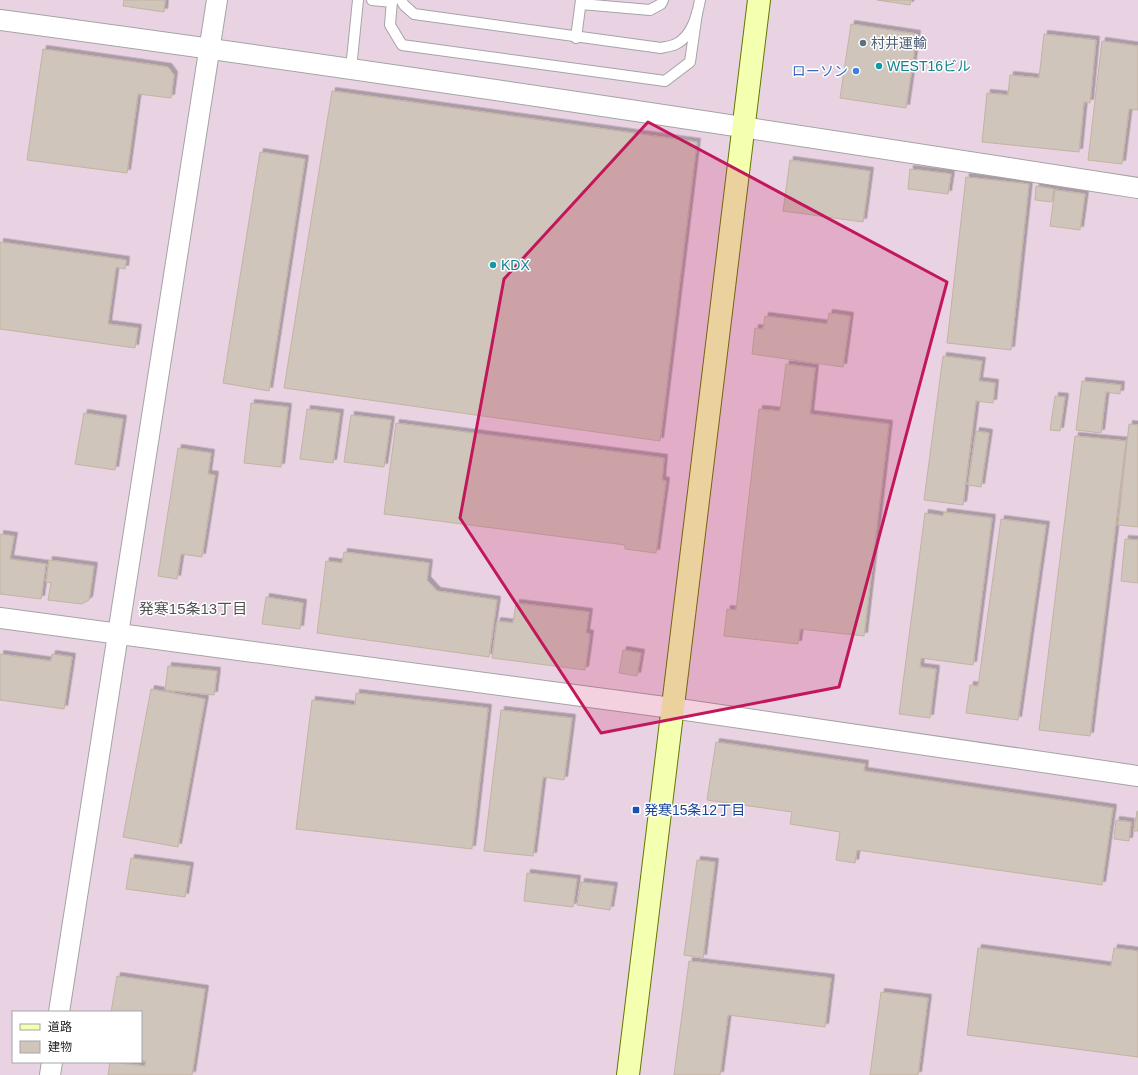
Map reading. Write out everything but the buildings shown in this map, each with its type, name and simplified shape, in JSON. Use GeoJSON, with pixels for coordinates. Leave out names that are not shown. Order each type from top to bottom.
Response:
{"type":"FeatureCollection","features":[{"type":"Feature","properties":{"kind":"street"},"geometry":{"type":"LineString","coordinates":[[59,1011],[216,0]]}},
{"type":"Feature","properties":{"kind":"street"},"geometry":{"type":"LineString","coordinates":[[628,1075],[759,0]]}},
{"type":"Feature","properties":{"kind":"street"},"geometry":{"type":"LineString","coordinates":[[0,20],[209,48],[743,127],[1138,188]]}},
{"type":"Feature","properties":{"kind":"street"},"geometry":{"type":"LineString","coordinates":[[0,618],[672,708],[1138,776]]}},
{"type":"Feature","properties":{"kind":"street"},"geometry":{"type":"LineString","coordinates":[[50,1075],[52,1063]]}},
{"type":"Feature","properties":{"kind":"lane"},"geometry":{"type":"LineString","coordinates":[[351,69],[358,0]]}},
{"type":"Feature","properties":{"kind":"lane"},"geometry":{"type":"LineString","coordinates":[[372,0],[395,1],[404,5],[414,14],[576,38],[661,48],[676,44],[684,37],[693,25],[697,13]]}},
{"type":"Feature","properties":{"kind":"lane"},"geometry":{"type":"LineString","coordinates":[[576,38],[581,2],[650,10],[661,4],[663,0]]}},
{"type":"Feature","properties":{"kind":"lane"},"geometry":{"type":"LineString","coordinates":[[395,1],[390,24],[402,45],[665,81],[690,62],[700,0]]}},
{"type":"Feature","properties":{"kind":"highlighted area"},"geometry":{"type":"Polygon","coordinates":[[[648,122],[947,282],[839,687],[601,733],[460,518],[504,279],[648,122]]]}},
{"type":"Feature","properties":{"kind":"shaded area"},"geometry":{"type":"Polygon","coordinates":[[[0,0],[1138,0],[1138,1075],[0,1075],[0,0]]]}},
{"type":"Feature","properties":{"kind":"place","name":"村井運輸"},"geometry":{"type":"Point","coordinates":[863,43]}},
{"type":"Feature","properties":{"kind":"place","name":"WEST16ビル"},"geometry":{"type":"Point","coordinates":[879,66]}},
{"type":"Feature","properties":{"kind":"place","name":"ローソン"},"geometry":{"type":"Point","coordinates":[856,71]}},
{"type":"Feature","properties":{"kind":"place","name":"KDX"},"geometry":{"type":"Point","coordinates":[493,265]}},
{"type":"Feature","properties":{"kind":"place","name":"発寒15条12丁目"},"geometry":{"type":"Point","coordinates":[636,810]}},
{"type":"Feature","properties":{"kind":"district","name":"発寒15条13丁目"},"geometry":{"type":"Point","coordinates":[193,608]}}]}
